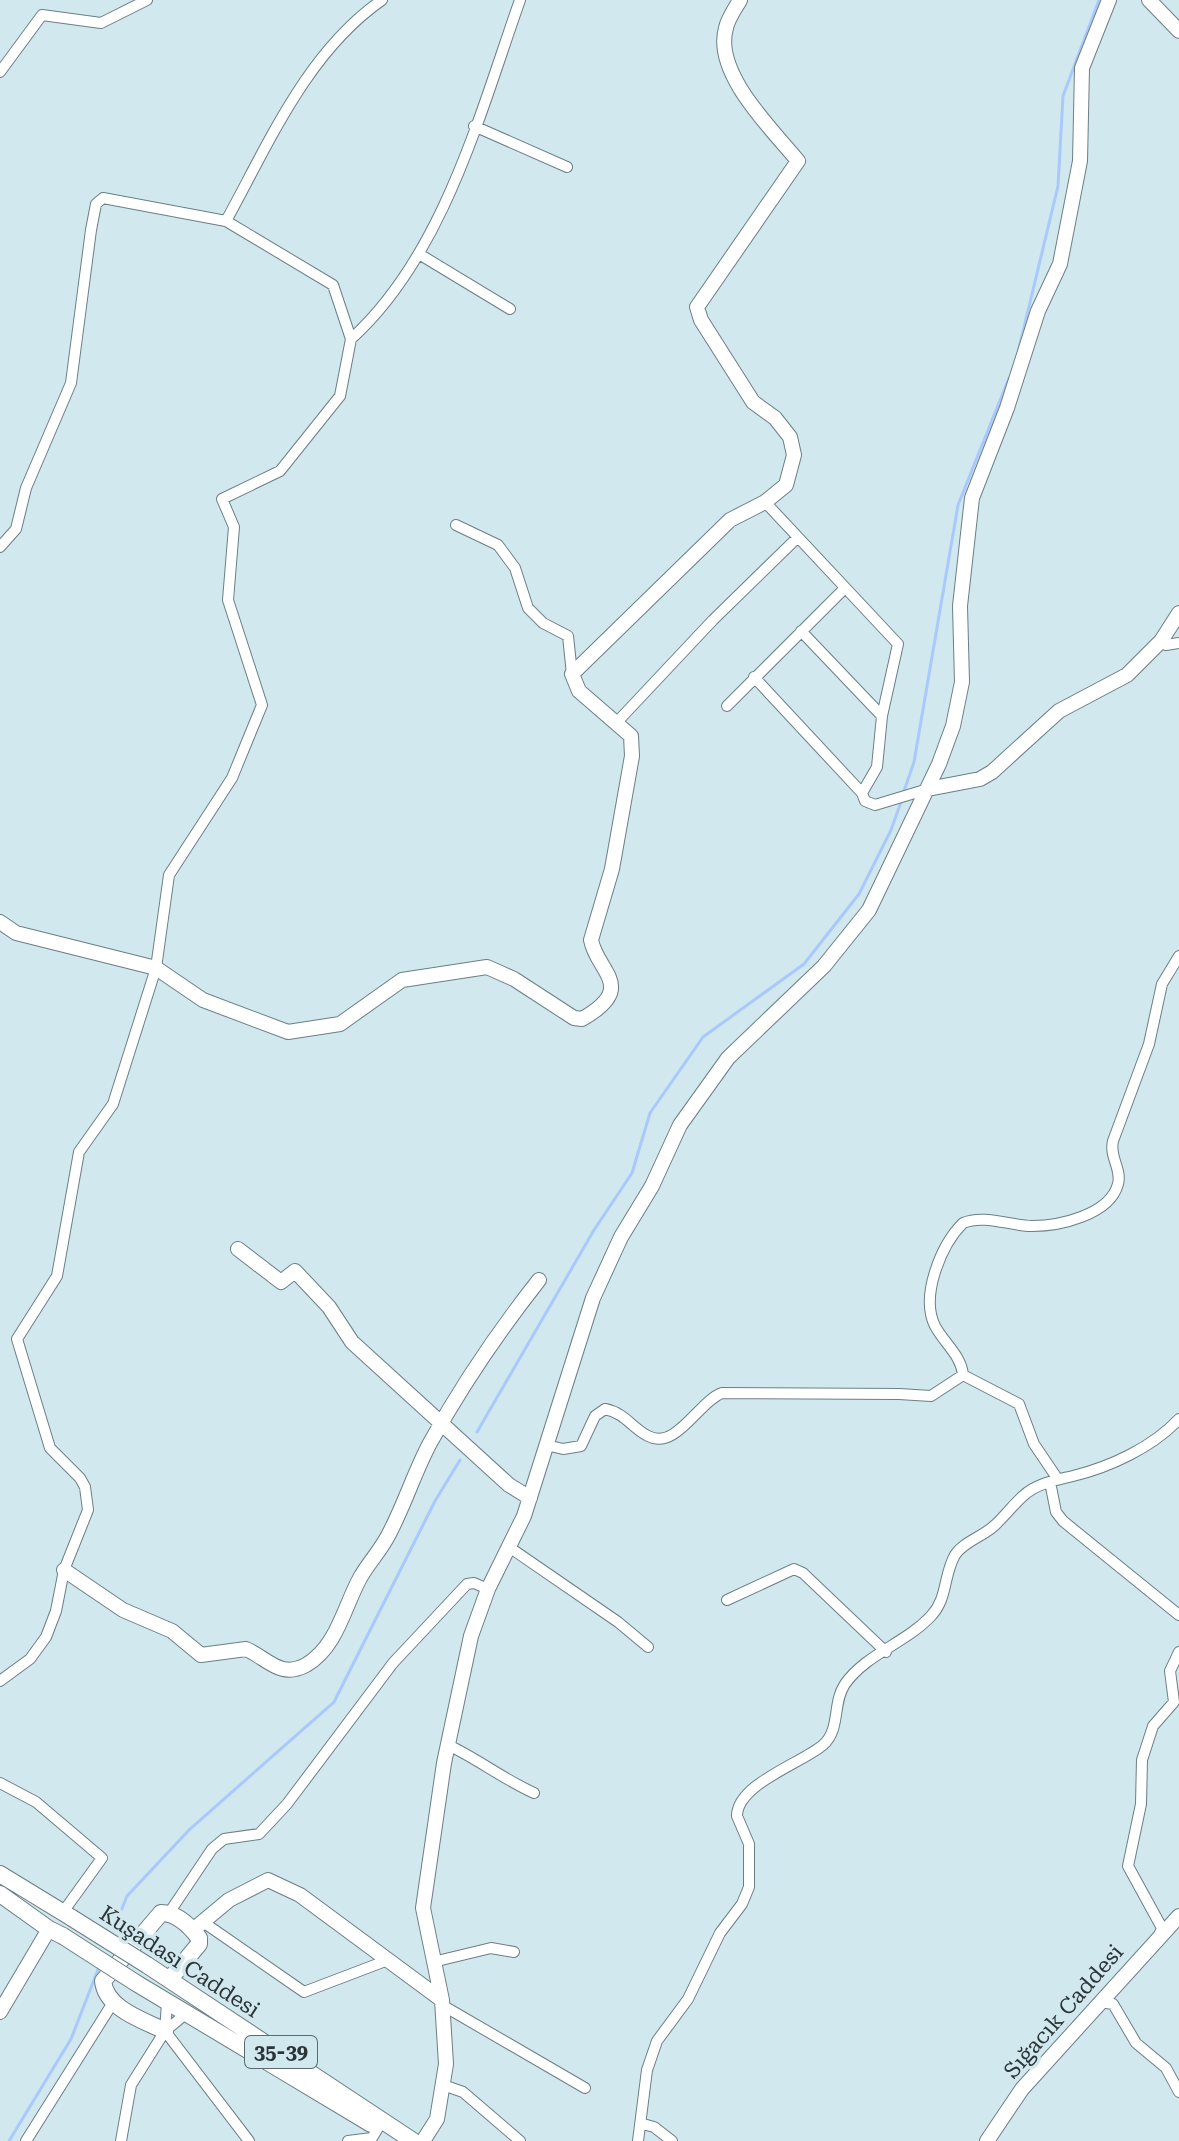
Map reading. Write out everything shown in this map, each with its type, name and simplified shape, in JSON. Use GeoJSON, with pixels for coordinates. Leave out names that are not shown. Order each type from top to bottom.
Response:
{"type":"FeatureCollection","features":[{"type":"Feature","properties":{"kind":"main road","name":"Kuşadası Caddesi"},"geometry":{"type":"LineString","coordinates":[[0,1874],[170,1979],[413,2141]]}},
{"type":"Feature","properties":{"kind":"main road","name":"Kuşadası Caddesi"},"geometry":{"type":"LineString","coordinates":[[0,1894],[167,2003],[188,2012],[378,2128],[394,2141]]}},
{"type":"Feature","properties":{"kind":"main road"},"geometry":{"type":"LineString","coordinates":[[165,2031],[126,2013],[104,1990],[103,1981],[161,1913],[169,1913],[198,1926],[199,1944],[170,1979]]}},
{"type":"Feature","properties":{"kind":"street"},"geometry":{"type":"LineString","coordinates":[[0,72],[42,15],[101,23],[147,0]]}},
{"type":"Feature","properties":{"kind":"street"},"geometry":{"type":"LineString","coordinates":[[226,221],[300,86],[355,19],[382,0]]}},
{"type":"Feature","properties":{"kind":"street"},"geometry":{"type":"LineString","coordinates":[[351,339],[365,326],[419,254],[438,220],[520,0]]}},
{"type":"Feature","properties":{"kind":"street"},"geometry":{"type":"LineString","coordinates":[[572,674],[730,520],[765,502],[786,485],[794,455],[790,437],[775,418],[753,402],[701,320],[697,307],[798,161],[737,84],[724,44],[726,27],[740,0]]}},
{"type":"Feature","properties":{"kind":"street"},"geometry":{"type":"LineString","coordinates":[[423,2141],[437,2119],[446,2064],[442,2002],[423,1908],[448,1745],[471,1636],[488,1589],[530,1498],[593,1298],[680,1125],[728,1058],[824,966],[869,910],[909,821],[928,789],[953,726],[962,682],[960,606],[972,498],[1007,408],[1038,311],[1060,264],[1080,161],[1082,68],[1109,0]]}},
{"type":"Feature","properties":{"kind":"street"},"geometry":{"type":"LineString","coordinates":[[1149,0],[1179,31]]}},
{"type":"Feature","properties":{"kind":"street"},"geometry":{"type":"LineString","coordinates":[[474,126],[567,167]]}},
{"type":"Feature","properties":{"kind":"street"},"geometry":{"type":"LineString","coordinates":[[0,547],[16,529],[26,488],[71,383],[96,204],[103,198],[226,221],[333,285],[351,339],[340,396],[280,471],[222,499],[234,527],[228,600],[262,705],[232,778],[169,875],[156,968],[113,1104],[79,1152],[57,1276],[17,1339],[50,1448],[73,1469],[88,1498],[86,1521],[64,1570],[56,1611],[46,1637],[30,1659],[0,1681]]}},
{"type":"Feature","properties":{"kind":"street"},"geometry":{"type":"LineString","coordinates":[[419,254],[510,309]]}},
{"type":"Feature","properties":{"kind":"street"},"geometry":{"type":"LineString","coordinates":[[765,502],[898,644],[882,716],[877,767],[862,793]]}},
{"type":"Feature","properties":{"kind":"street"},"geometry":{"type":"LineString","coordinates":[[0,922],[16,933],[156,968],[203,1000],[288,1032],[340,1024],[402,980],[487,967],[514,979],[560,1011],[582,1019],[600,1004],[612,984],[611,975],[593,949],[591,940],[612,869],[632,756],[631,736],[618,721],[579,691],[572,674],[568,636],[543,623],[528,608],[515,568],[498,545],[456,525]]}},
{"type":"Feature","properties":{"kind":"street"},"geometry":{"type":"LineString","coordinates":[[618,721],[713,620],[797,538]]}},
{"type":"Feature","properties":{"kind":"street"},"geometry":{"type":"LineString","coordinates":[[727,706],[845,588]]}},
{"type":"Feature","properties":{"kind":"street"},"geometry":{"type":"LineString","coordinates":[[754,677],[862,793],[865,801],[875,805],[928,789],[980,779],[992,772],[1059,711],[1116,683],[1161,641],[1179,613]]}},
{"type":"Feature","properties":{"kind":"street"},"geometry":{"type":"LineString","coordinates":[[801,631],[882,716]]}},
{"type":"Feature","properties":{"kind":"street"},"geometry":{"type":"LineString","coordinates":[[1161,641],[1166,645],[1179,643]]}},
{"type":"Feature","properties":{"kind":"street"},"geometry":{"type":"LineString","coordinates":[[1179,956],[1162,984],[1149,1044],[1113,1141],[1112,1156],[1119,1179],[1113,1195],[1091,1211],[1058,1223],[1032,1226],[969,1220],[951,1237],[929,1294],[928,1306],[963,1375],[1019,1404],[1034,1444],[1054,1480],[1056,1512],[1063,1521],[1179,1615]]}},
{"type":"Feature","properties":{"kind":"street"},"geometry":{"type":"LineString","coordinates":[[238,1249],[281,1282],[295,1271],[329,1307],[352,1342],[509,1485],[530,1498]]}},
{"type":"Feature","properties":{"kind":"street"},"geometry":{"type":"LineString","coordinates":[[64,1570],[123,1610],[172,1631],[201,1655],[213,1656],[246,1649],[278,1669],[297,1669],[324,1650],[360,1578],[385,1541],[430,1443],[491,1341],[539,1280]]}},
{"type":"Feature","properties":{"kind":"street"},"geometry":{"type":"LineString","coordinates":[[546,1445],[563,1449],[581,1446],[595,1416],[605,1409],[617,1411],[647,1436],[657,1439],[679,1430],[705,1402],[722,1393],[899,1394],[923,1398],[963,1375]]}},
{"type":"Feature","properties":{"kind":"street"},"geometry":{"type":"LineString","coordinates":[[638,2141],[643,2124],[647,2070],[657,2041],[688,1999],[720,1933],[742,1904],[749,1887],[749,1844],[738,1822],[737,1810],[762,1782],[825,1744],[834,1727],[835,1705],[845,1684],[865,1664],[886,1652],[939,1608],[951,1565],[960,1549],[991,1529],[1024,1494],[1054,1480],[1092,1470],[1150,1444],[1179,1419]]}},
{"type":"Feature","properties":{"kind":"street"},"geometry":{"type":"LineString","coordinates":[[509,1547],[648,1647]]}},
{"type":"Feature","properties":{"kind":"street"},"geometry":{"type":"LineString","coordinates":[[727,1600],[794,1569],[803,1573],[886,1652]]}},
{"type":"Feature","properties":{"kind":"street"},"geometry":{"type":"LineString","coordinates":[[169,1913],[212,1849],[224,1839],[259,1834],[287,1804],[393,1663],[467,1584],[474,1583],[488,1589]]}},
{"type":"Feature","properties":{"kind":"street"},"geometry":{"type":"LineString","coordinates":[[1159,1935],[1162,1928],[1133,1879],[1128,1859],[1141,1804],[1142,1760],[1153,1726],[1174,1702],[1170,1671],[1179,1652]]}},
{"type":"Feature","properties":{"kind":"street"},"geometry":{"type":"LineString","coordinates":[[448,1745],[471,1756],[501,1778],[534,1793]]}},
{"type":"Feature","properties":{"kind":"street"},"geometry":{"type":"LineString","coordinates":[[0,1783],[36,1802],[102,1858],[68,1915]]}},
{"type":"Feature","properties":{"kind":"street"},"geometry":{"type":"LineString","coordinates":[[388,1960],[304,1992],[198,1926],[229,1900],[268,1880],[300,1895],[388,1960],[442,2002],[585,2088]]}},
{"type":"Feature","properties":{"kind":"street","name":"Sığacık Caddesi"},"geometry":{"type":"LineString","coordinates":[[987,2141],[1022,2089],[1179,1916]]}},
{"type":"Feature","properties":{"kind":"street"},"geometry":{"type":"LineString","coordinates":[[0,2012],[56,1932]]}},
{"type":"Feature","properties":{"kind":"street"},"geometry":{"type":"LineString","coordinates":[[433,1962],[491,1948],[514,1952]]}},
{"type":"Feature","properties":{"kind":"street"},"geometry":{"type":"LineString","coordinates":[[26,2141],[114,2001]]}},
{"type":"Feature","properties":{"kind":"street"},"geometry":{"type":"LineString","coordinates":[[1100,2002],[1113,2004],[1136,2043],[1166,2068],[1179,2092]]}},
{"type":"Feature","properties":{"kind":"street"},"geometry":{"type":"LineString","coordinates":[[167,2003],[165,2031],[249,2141]]}},
{"type":"Feature","properties":{"kind":"street"},"geometry":{"type":"LineString","coordinates":[[121,2141],[131,2085],[165,2031],[188,2012]]}},
{"type":"Feature","properties":{"kind":"street"},"geometry":{"type":"LineString","coordinates":[[443,2085],[463,2092],[520,2141]]}},
{"type":"Feature","properties":{"kind":"street"},"geometry":{"type":"LineString","coordinates":[[643,2124],[654,2127],[672,2141]]}},
{"type":"Feature","properties":{"kind":"street"},"geometry":{"type":"LineString","coordinates":[[348,2141],[372,2138],[378,2128]]}},
{"type":"Feature","properties":{"kind":"waterway"},"geometry":{"type":"LineString","coordinates":[[1019,348],[1058,186],[1063,96],[1099,0]]}},
{"type":"Feature","properties":{"kind":"waterway"},"geometry":{"type":"LineString","coordinates":[[904,791],[914,762],[958,505],[1009,378]]}},
{"type":"Feature","properties":{"kind":"waterway"},"geometry":{"type":"LineString","coordinates":[[477,1432],[594,1230],[632,1173],[650,1113],[703,1037],[804,964],[859,894],[891,830],[901,802]]}},
{"type":"Feature","properties":{"kind":"waterway"},"geometry":{"type":"LineString","coordinates":[[115,1926],[127,1896],[190,1829],[334,1702],[435,1501],[460,1460]]}},
{"type":"Feature","properties":{"kind":"waterway"},"geometry":{"type":"LineString","coordinates":[[9,2141],[71,2039],[99,1967]]}}]}
